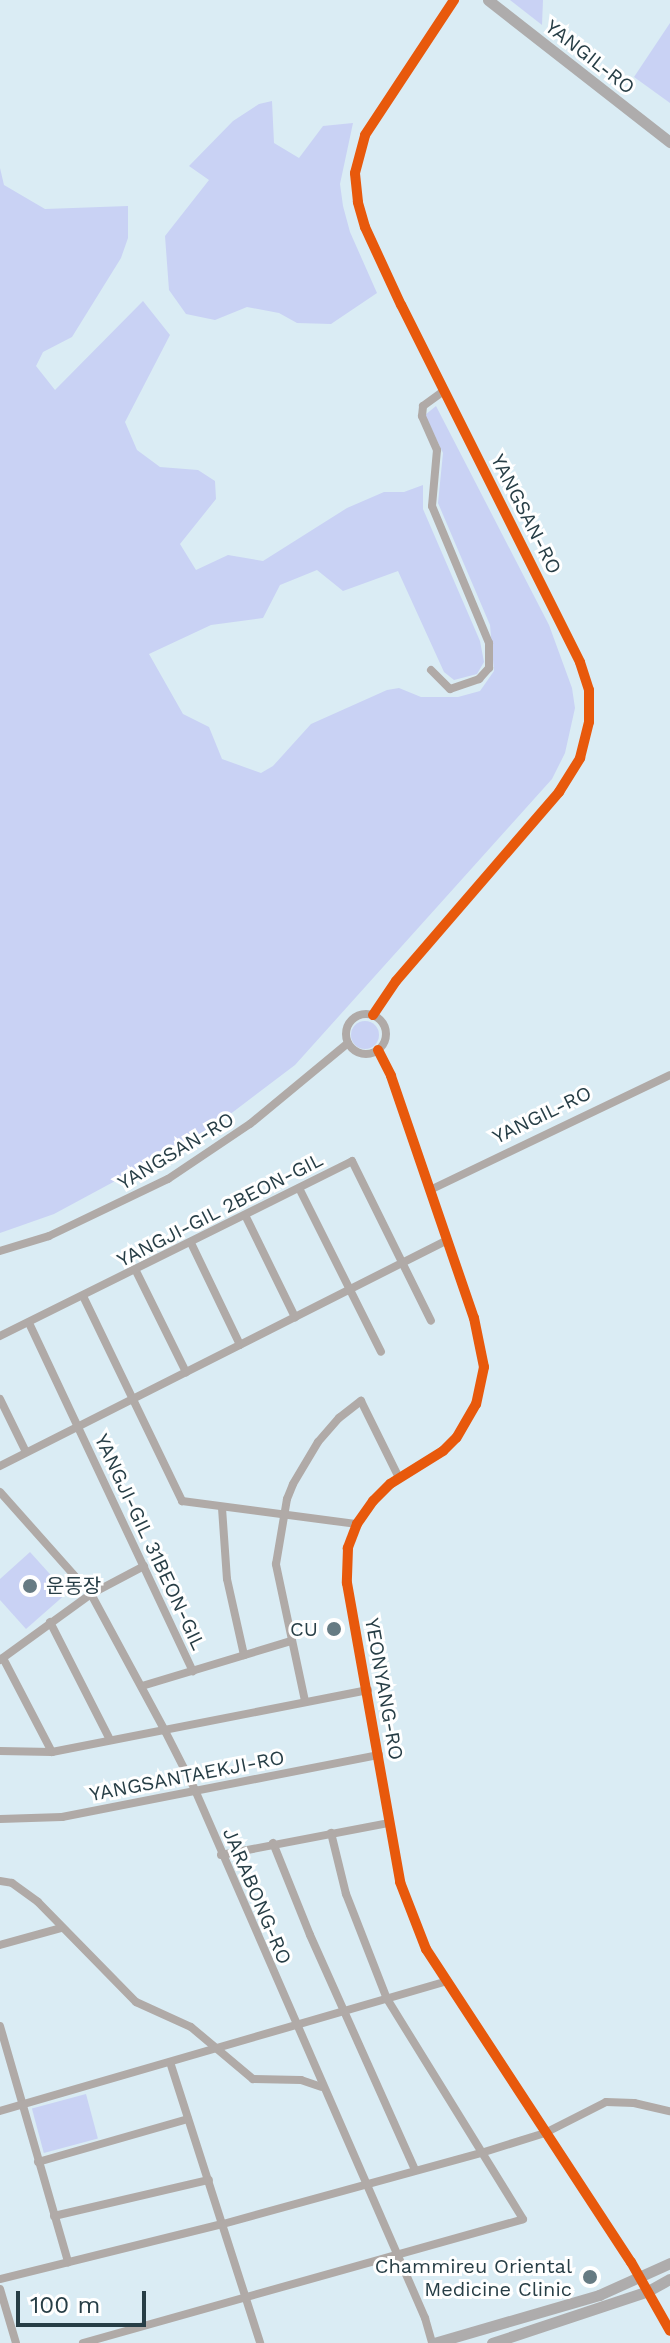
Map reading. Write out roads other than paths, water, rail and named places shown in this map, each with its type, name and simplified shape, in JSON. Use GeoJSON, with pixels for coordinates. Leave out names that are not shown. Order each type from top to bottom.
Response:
{"type":"FeatureCollection","features":[{"type":"Feature","properties":{"kind":"main road","name":"YANGIL-RO"},"geometry":{"type":"LineString","coordinates":[[488,0],[670,142]]}},
{"type":"Feature","properties":{"kind":"main road"},"geometry":{"type":"LineString","coordinates":[[433,2343],[599,2295],[670,2263]]}},
{"type":"Feature","properties":{"kind":"main road"},"geometry":{"type":"LineString","coordinates":[[492,2343],[648,2291],[670,2279]]}},
{"type":"Feature","properties":{"kind":"street","name":"YANGSAN-RO"},"geometry":{"type":"LineString","coordinates":[[373,1015],[396,981],[559,792],[580,758],[589,722],[589,690],[580,662],[365,227],[355,173],[361,145],[371,123],[454,0]]}},
{"type":"Feature","properties":{"kind":"street"},"geometry":{"type":"LineString","coordinates":[[431,670],[450,689],[479,679],[489,668],[489,643],[432,506],[437,450],[422,416],[423,406],[444,391]]}},
{"type":"Feature","properties":{"kind":"street"},"geometry":{"type":"LineString","coordinates":[[373,1015],[385,1029],[384,1042],[378,1050],[361,1053],[348,1043],[347,1030],[352,1019],[373,1015]]}},
{"type":"Feature","properties":{"kind":"street","name":"YANGSAN-RO"},"geometry":{"type":"LineString","coordinates":[[0,1251],[60,1231],[168,1179],[250,1124],[348,1043]]}},
{"type":"Feature","properties":{"kind":"street","name":"YEONYANG-RO"},"geometry":{"type":"LineString","coordinates":[[378,1050],[391,1076],[474,1318],[482,1347],[483,1381],[470,1417],[456,1438],[443,1451],[399,1478],[373,1501],[357,1524],[345,1564],[400,1882],[415,1927],[447,1981],[640,2278],[670,2331]]}},
{"type":"Feature","properties":{"kind":"street","name":"YANGIL-RO"},"geometry":{"type":"LineString","coordinates":[[430,1190],[670,1075]]}},
{"type":"Feature","properties":{"kind":"street","name":"YANGJI-GIL 2BEON-GIL"},"geometry":{"type":"LineString","coordinates":[[0,1336],[352,1161],[401,1264]]}},
{"type":"Feature","properties":{"kind":"street"},"geometry":{"type":"LineString","coordinates":[[299,1188],[381,1352]]}},
{"type":"Feature","properties":{"kind":"street"},"geometry":{"type":"LineString","coordinates":[[245,1215],[295,1317]]}},
{"type":"Feature","properties":{"kind":"street"},"geometry":{"type":"LineString","coordinates":[[0,1466],[446,1241]]}},
{"type":"Feature","properties":{"kind":"street"},"geometry":{"type":"LineString","coordinates":[[191,1243],[240,1345]]}},
{"type":"Feature","properties":{"kind":"street"},"geometry":{"type":"LineString","coordinates":[[401,1264],[431,1321]]}},
{"type":"Feature","properties":{"kind":"street"},"geometry":{"type":"LineString","coordinates":[[136,1271],[186,1372]]}},
{"type":"Feature","properties":{"kind":"street"},"geometry":{"type":"LineString","coordinates":[[83,1296],[130,1391],[130,1400],[182,1501],[357,1524]]}},
{"type":"Feature","properties":{"kind":"street","name":"YANGJI-GIL 31BEON-GIL"},"geometry":{"type":"LineString","coordinates":[[29,1323],[193,1671]]}},
{"type":"Feature","properties":{"kind":"street"},"geometry":{"type":"LineString","coordinates":[[0,1399],[26,1452]]}},
{"type":"Feature","properties":{"kind":"street"},"geometry":{"type":"LineString","coordinates":[[305,1701],[276,1564],[287,1499],[309,1454],[339,1418],[361,1401],[399,1478]]}},
{"type":"Feature","properties":{"kind":"street","name":"JARABONG-RO"},"geometry":{"type":"LineString","coordinates":[[0,1492],[91,1594],[165,1731],[195,1790],[433,2343]]}},
{"type":"Feature","properties":{"kind":"street"},"geometry":{"type":"LineString","coordinates":[[222,1508],[227,1579],[244,1655]]}},
{"type":"Feature","properties":{"kind":"street"},"geometry":{"type":"LineString","coordinates":[[52,1752],[2,1659],[91,1594],[144,1566]]}},
{"type":"Feature","properties":{"kind":"street"},"geometry":{"type":"LineString","coordinates":[[50,1622],[110,1740]]}},
{"type":"Feature","properties":{"kind":"street"},"geometry":{"type":"LineString","coordinates":[[142,1686],[291,1641]]}},
{"type":"Feature","properties":{"kind":"street"},"geometry":{"type":"LineString","coordinates":[[0,1751],[52,1752],[368,1690]]}},
{"type":"Feature","properties":{"kind":"street","name":"YANGSANTAEKJI-RO"},"geometry":{"type":"LineString","coordinates":[[0,1819],[62,1817],[379,1755]]}},
{"type":"Feature","properties":{"kind":"street"},"geometry":{"type":"LineString","coordinates":[[221,1855],[388,1823]]}},
{"type":"Feature","properties":{"kind":"street"},"geometry":{"type":"LineString","coordinates":[[85,2343],[523,2219],[387,1999],[346,1894],[331,1833]]}},
{"type":"Feature","properties":{"kind":"street"},"geometry":{"type":"LineString","coordinates":[[273,1843],[310,1935],[415,2170]]}},
{"type":"Feature","properties":{"kind":"street"},"geometry":{"type":"LineString","coordinates":[[0,1881],[25,1891],[136,2002],[176,2019],[253,2079],[301,2080],[321,2087]]}},
{"type":"Feature","properties":{"kind":"street"},"geometry":{"type":"LineString","coordinates":[[0,1945],[61,1928]]}},
{"type":"Feature","properties":{"kind":"street"},"geometry":{"type":"LineString","coordinates":[[0,2111],[447,1981]]}},
{"type":"Feature","properties":{"kind":"street"},"geometry":{"type":"LineString","coordinates":[[0,2026],[68,2262]]}},
{"type":"Feature","properties":{"kind":"street"},"geometry":{"type":"LineString","coordinates":[[170,2062],[260,2343]]}},
{"type":"Feature","properties":{"kind":"street"},"geometry":{"type":"LineString","coordinates":[[0,2279],[223,2224],[481,2153],[545,2133],[606,2102],[634,2103],[670,2111]]}},
{"type":"Feature","properties":{"kind":"street"},"geometry":{"type":"LineString","coordinates":[[38,2162],[188,2119]]}},
{"type":"Feature","properties":{"kind":"street"},"geometry":{"type":"LineString","coordinates":[[54,2216],[209,2180]]}},
{"type":"Feature","properties":{"kind":"street"},"geometry":{"type":"LineString","coordinates":[[0,2289],[16,2343]]}},
{"type":"Feature","properties":{"kind":"place","name":"운동장"},"geometry":{"type":"Point","coordinates":[30,1586]}},
{"type":"Feature","properties":{"kind":"place","name":"CU"},"geometry":{"type":"Point","coordinates":[334,1629]}},
{"type":"Feature","properties":{"kind":"place","name":"Chammireu Oriental Medicine Clinic"},"geometry":{"type":"Point","coordinates":[590,2277]}}]}
